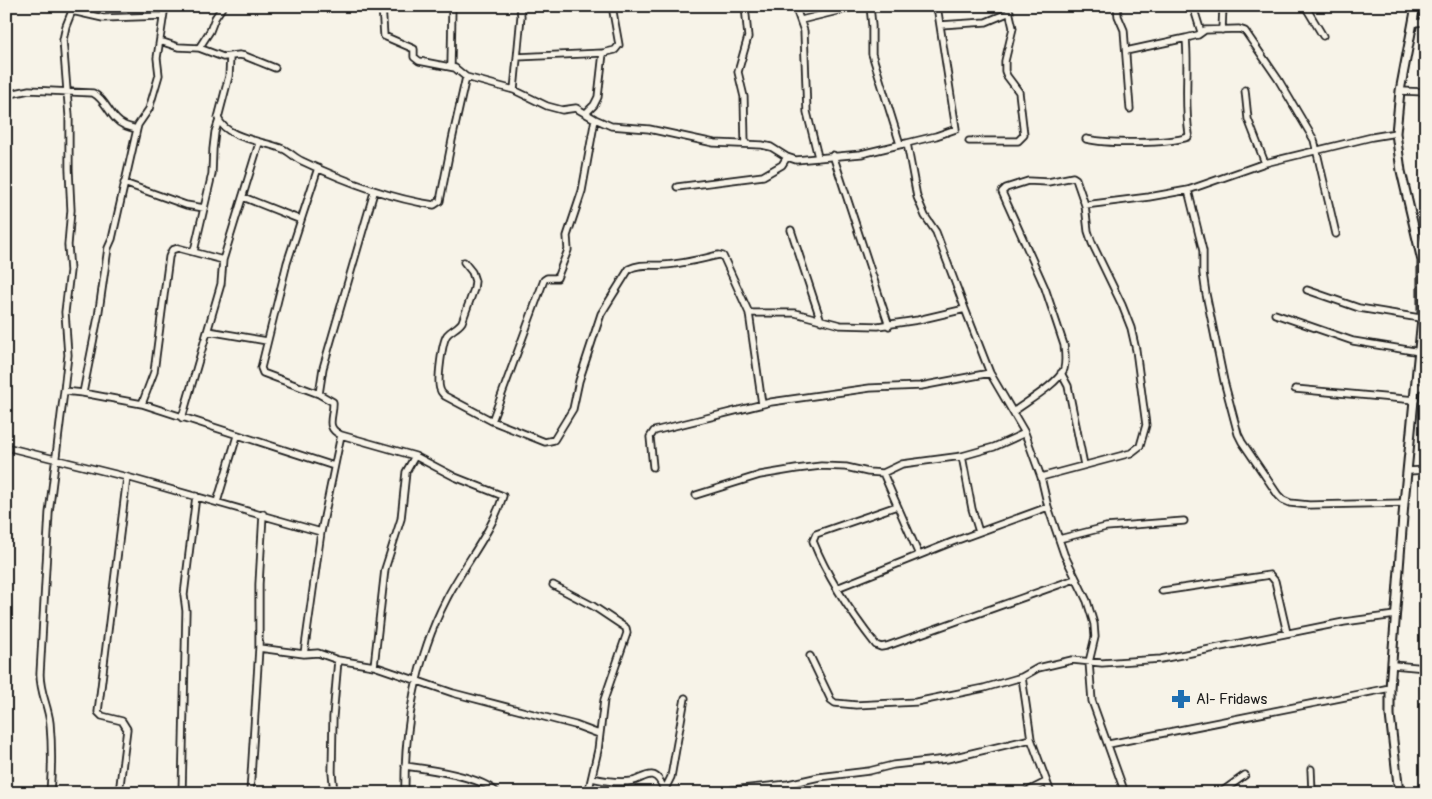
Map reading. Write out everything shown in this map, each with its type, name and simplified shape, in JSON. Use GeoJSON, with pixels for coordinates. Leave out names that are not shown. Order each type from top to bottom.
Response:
{"type":"FeatureCollection","features":[{"type":"Feature","properties":{"kind":"street"},"geometry":{"type":"LineString","coordinates":[[83,393],[98,317],[108,248],[112,239],[136,129],[149,109],[159,75],[157,58],[165,6]]}},
{"type":"Feature","properties":{"kind":"street"},"geometry":{"type":"LineString","coordinates":[[199,48],[223,6]]}},
{"type":"Feature","properties":{"kind":"street"},"geometry":{"type":"LineString","coordinates":[[382,6],[384,36],[414,49],[414,56],[419,61],[451,66],[466,77],[514,90],[547,106],[562,110],[576,108],[611,126],[649,130],[714,143],[771,147],[796,160],[833,155],[861,154],[936,136],[956,129],[937,6]]}},
{"type":"Feature","properties":{"kind":"street"},"geometry":{"type":"LineString","coordinates":[[451,66],[452,6]]}},
{"type":"Feature","properties":{"kind":"street"},"geometry":{"type":"LineString","coordinates":[[514,90],[521,16],[520,6]]}},
{"type":"Feature","properties":{"kind":"street"},"geometry":{"type":"LineString","coordinates":[[517,56],[603,53],[615,50],[619,45],[612,6]]}},
{"type":"Feature","properties":{"kind":"street"},"geometry":{"type":"LineString","coordinates":[[745,6],[748,37],[738,72],[744,97],[745,144]]}},
{"type":"Feature","properties":{"kind":"street"},"geometry":{"type":"LineString","coordinates":[[795,6],[804,31],[807,112],[818,157]]}},
{"type":"Feature","properties":{"kind":"street"},"geometry":{"type":"LineString","coordinates":[[801,20],[858,6]]}},
{"type":"Feature","properties":{"kind":"street"},"geometry":{"type":"LineString","coordinates":[[870,6],[872,54],[900,144]]}},
{"type":"Feature","properties":{"kind":"street"},"geometry":{"type":"LineString","coordinates":[[1117,6],[1118,16],[1124,30],[1130,109]]}},
{"type":"Feature","properties":{"kind":"street"},"geometry":{"type":"LineString","coordinates":[[1193,6],[1201,32]]}},
{"type":"Feature","properties":{"kind":"street"},"geometry":{"type":"LineString","coordinates":[[1222,30],[1223,6]]}},
{"type":"Feature","properties":{"kind":"street"},"geometry":{"type":"LineString","coordinates":[[1305,6],[1323,36]]}},
{"type":"Feature","properties":{"kind":"street"},"geometry":{"type":"LineString","coordinates":[[1399,793],[1390,715],[1390,688],[1404,503],[1424,318],[1422,261],[1401,171],[1396,133],[1400,91],[1416,6]]}},
{"type":"Feature","properties":{"kind":"street"},"geometry":{"type":"LineString","coordinates":[[50,793],[52,768],[50,723],[40,687],[40,674],[49,514],[68,355],[65,312],[70,271],[68,245],[72,210],[63,40],[73,8],[103,18],[163,16]]}},
{"type":"Feature","properties":{"kind":"street"},"geometry":{"type":"LineString","coordinates":[[940,25],[986,22],[1009,9],[1012,28],[1006,71],[1007,76],[1019,92],[1024,135],[1018,141],[969,141]]}},
{"type":"Feature","properties":{"kind":"street"},"geometry":{"type":"LineString","coordinates":[[1413,23],[1426,22]]}},
{"type":"Feature","properties":{"kind":"street"},"geometry":{"type":"LineString","coordinates":[[1126,51],[1198,35],[1201,32],[1239,29],[1245,31],[1311,135],[1317,150],[1336,234]]}},
{"type":"Feature","properties":{"kind":"street"},"geometry":{"type":"LineString","coordinates":[[1086,140],[1107,143],[1146,142],[1188,137],[1188,61],[1186,38]]}},
{"type":"Feature","properties":{"kind":"street"},"geometry":{"type":"LineString","coordinates":[[160,41],[178,47],[199,48],[223,57],[244,56],[275,68]]}},
{"type":"Feature","properties":{"kind":"street"},"geometry":{"type":"LineString","coordinates":[[586,112],[594,105],[598,96],[603,53]]}},
{"type":"Feature","properties":{"kind":"street"},"geometry":{"type":"LineString","coordinates":[[194,251],[212,174],[212,149],[229,76],[230,57]]}},
{"type":"Feature","properties":{"kind":"street"},"geometry":{"type":"LineString","coordinates":[[219,120],[236,134],[284,149],[295,158],[374,192],[437,204],[440,201],[466,77]]}},
{"type":"Feature","properties":{"kind":"street"},"geometry":{"type":"LineString","coordinates":[[6,95],[29,90],[67,93],[84,92],[98,95],[123,125],[136,129]]}},
{"type":"Feature","properties":{"kind":"street"},"geometry":{"type":"LineString","coordinates":[[1245,90],[1248,119],[1265,163]]}},
{"type":"Feature","properties":{"kind":"street"},"geometry":{"type":"LineString","coordinates":[[1400,91],[1426,92]]}},
{"type":"Feature","properties":{"kind":"street"},"geometry":{"type":"LineString","coordinates":[[492,421],[544,280],[547,278],[557,278],[568,250],[567,236],[582,191],[595,119]]}},
{"type":"Feature","properties":{"kind":"street"},"geometry":{"type":"LineString","coordinates":[[1085,205],[1149,198],[1188,190],[1265,163],[1396,133]]}},
{"type":"Feature","properties":{"kind":"street"},"geometry":{"type":"LineString","coordinates":[[182,418],[221,284],[223,260],[260,142]]}},
{"type":"Feature","properties":{"kind":"street"},"geometry":{"type":"LineString","coordinates":[[908,143],[917,197],[925,216],[936,232],[990,373],[1025,433],[1041,477],[1048,507],[1059,539],[1075,579],[1087,602],[1094,624],[1095,637],[1089,662],[1092,700],[1125,793]]}},
{"type":"Feature","properties":{"kind":"street"},"geometry":{"type":"LineString","coordinates":[[833,155],[890,326]]}},
{"type":"Feature","properties":{"kind":"street"},"geometry":{"type":"LineString","coordinates":[[676,187],[763,176],[782,165],[787,157]]}},
{"type":"Feature","properties":{"kind":"street"},"geometry":{"type":"LineString","coordinates":[[318,168],[284,272],[261,371],[319,394],[333,402],[331,423],[333,430],[342,435],[415,456],[455,477],[503,496],[485,536],[446,600],[416,681],[405,766],[405,793]]}},
{"type":"Feature","properties":{"kind":"street"},"geometry":{"type":"LineString","coordinates":[[1012,412],[1056,380],[1065,363],[1064,345],[1050,303],[1002,192],[1006,188],[1028,181],[1048,182],[1073,177],[1076,179],[1085,205],[1088,231],[1092,243],[1115,289],[1131,328],[1138,359],[1146,425],[1140,446],[1131,453],[1041,477]]}},
{"type":"Feature","properties":{"kind":"street"},"geometry":{"type":"LineString","coordinates":[[124,183],[186,206],[204,208]]}},
{"type":"Feature","properties":{"kind":"street"},"geometry":{"type":"LineString","coordinates":[[1188,190],[1203,250],[1206,294],[1224,381],[1238,434],[1278,495],[1290,503],[1309,505],[1404,503]]}},
{"type":"Feature","properties":{"kind":"street"},"geometry":{"type":"LineString","coordinates":[[319,394],[323,368],[374,192]]}},
{"type":"Feature","properties":{"kind":"street"},"geometry":{"type":"LineString","coordinates":[[243,197],[301,220]]}},
{"type":"Feature","properties":{"kind":"street"},"geometry":{"type":"LineString","coordinates":[[791,230],[821,321]]}},
{"type":"Feature","properties":{"kind":"street"},"geometry":{"type":"LineString","coordinates":[[142,404],[154,372],[169,257],[172,250],[178,248],[194,251],[223,260]]}},
{"type":"Feature","properties":{"kind":"street"},"geometry":{"type":"LineString","coordinates":[[464,262],[474,276],[474,289],[462,322],[445,338],[440,368],[440,389],[445,396],[492,421],[546,442],[554,440],[573,409],[579,381],[601,314],[628,269],[642,265],[664,265],[719,255],[723,256],[750,313],[762,404]]}},
{"type":"Feature","properties":{"kind":"street"},"geometry":{"type":"LineString","coordinates":[[1307,290],[1359,308],[1424,318]]}},
{"type":"Feature","properties":{"kind":"street"},"geometry":{"type":"LineString","coordinates":[[750,313],[795,313],[807,315],[821,321],[851,326],[890,326],[965,309]]}},
{"type":"Feature","properties":{"kind":"street"},"geometry":{"type":"LineString","coordinates":[[1275,314],[1354,341],[1420,352]]}},
{"type":"Feature","properties":{"kind":"street"},"geometry":{"type":"LineString","coordinates":[[208,331],[267,341]]}},
{"type":"Feature","properties":{"kind":"street"},"geometry":{"type":"LineString","coordinates":[[653,467],[650,437],[654,431],[762,404],[870,388],[921,386],[990,373]]}},
{"type":"Feature","properties":{"kind":"street"},"geometry":{"type":"LineString","coordinates":[[1061,373],[1068,386],[1084,466]]}},
{"type":"Feature","properties":{"kind":"street"},"geometry":{"type":"LineString","coordinates":[[1416,387],[1426,387]]}},
{"type":"Feature","properties":{"kind":"street"},"geometry":{"type":"LineString","coordinates":[[1295,389],[1415,400]]}},
{"type":"Feature","properties":{"kind":"street"},"geometry":{"type":"LineString","coordinates":[[64,391],[142,404],[334,466]]}},
{"type":"Feature","properties":{"kind":"street"},"geometry":{"type":"LineString","coordinates":[[696,495],[760,475],[821,466],[846,467],[883,473],[902,464],[962,456],[994,447],[1025,433]]}},
{"type":"Feature","properties":{"kind":"street"},"geometry":{"type":"LineString","coordinates":[[304,654],[321,532],[342,435]]}},
{"type":"Feature","properties":{"kind":"street"},"geometry":{"type":"LineString","coordinates":[[217,502],[237,436]]}},
{"type":"Feature","properties":{"kind":"street"},"geometry":{"type":"LineString","coordinates":[[6,447],[127,477],[321,532]]}},
{"type":"Feature","properties":{"kind":"street"},"geometry":{"type":"LineString","coordinates":[[374,666],[385,569],[401,518],[406,472],[415,456]]}},
{"type":"Feature","properties":{"kind":"street"},"geometry":{"type":"LineString","coordinates":[[962,456],[972,509],[979,532]]}},
{"type":"Feature","properties":{"kind":"street"},"geometry":{"type":"LineString","coordinates":[[1408,471],[1426,470]]}},
{"type":"Feature","properties":{"kind":"street"},"geometry":{"type":"LineString","coordinates":[[883,473],[919,555]]}},
{"type":"Feature","properties":{"kind":"street"},"geometry":{"type":"LineString","coordinates":[[119,793],[127,729],[122,722],[102,716],[98,712],[127,477]]}},
{"type":"Feature","properties":{"kind":"street"},"geometry":{"type":"LineString","coordinates":[[182,793],[186,611],[184,595],[196,496]]}},
{"type":"Feature","properties":{"kind":"street"},"geometry":{"type":"LineString","coordinates":[[898,506],[816,534],[813,542],[837,588],[866,632],[880,647],[905,640],[1075,579]]}},
{"type":"Feature","properties":{"kind":"street"},"geometry":{"type":"LineString","coordinates":[[837,588],[1048,507]]}},
{"type":"Feature","properties":{"kind":"street"},"geometry":{"type":"LineString","coordinates":[[250,793],[259,648],[259,584],[263,514]]}},
{"type":"Feature","properties":{"kind":"street"},"geometry":{"type":"LineString","coordinates":[[1059,539],[1106,527],[1184,520]]}},
{"type":"Feature","properties":{"kind":"street"},"geometry":{"type":"LineString","coordinates":[[1162,591],[1270,575],[1275,580],[1287,633]]}},
{"type":"Feature","properties":{"kind":"street"},"geometry":{"type":"LineString","coordinates":[[553,585],[593,606],[626,628],[627,633],[604,700],[598,750],[588,793]]}},
{"type":"Feature","properties":{"kind":"street"},"geometry":{"type":"LineString","coordinates":[[810,656],[834,703],[839,705],[916,702],[960,694],[1022,677],[1038,668],[1072,660],[1128,663],[1161,659],[1354,620],[1395,615]]}},
{"type":"Feature","properties":{"kind":"street"},"geometry":{"type":"LineString","coordinates":[[259,648],[304,654],[318,653],[338,660],[374,666],[453,693],[599,734]]}},
{"type":"Feature","properties":{"kind":"street"},"geometry":{"type":"LineString","coordinates":[[334,793],[332,772],[333,717],[338,660]]}},
{"type":"Feature","properties":{"kind":"street"},"geometry":{"type":"LineString","coordinates":[[1393,665],[1426,668]]}},
{"type":"Feature","properties":{"kind":"street"},"geometry":{"type":"LineString","coordinates":[[1022,677],[1032,739],[1051,793]]}},
{"type":"Feature","properties":{"kind":"street"},"geometry":{"type":"LineString","coordinates":[[1109,744],[1390,688]]}},
{"type":"Feature","properties":{"kind":"street"},"geometry":{"type":"LineString","coordinates":[[663,791],[671,778],[685,698]]}},
{"type":"Feature","properties":{"kind":"street"},"geometry":{"type":"LineString","coordinates":[[724,793],[732,790],[788,784],[819,777],[869,771],[893,765],[947,759],[1032,739]]}},
{"type":"Feature","properties":{"kind":"street"},"geometry":{"type":"LineString","coordinates":[[405,766],[430,769],[462,777],[493,788],[497,793]]}},
{"type":"Feature","properties":{"kind":"street"},"geometry":{"type":"LineString","coordinates":[[1311,769],[1312,793]]}},
{"type":"Feature","properties":{"kind":"street"},"geometry":{"type":"LineString","coordinates":[[592,778],[603,781],[628,782],[655,775],[661,782],[663,791]]}},
{"type":"Feature","properties":{"kind":"street"},"geometry":{"type":"LineString","coordinates":[[1220,793],[1245,775]]}},
{"type":"Feature","properties":{"kind":"street"},"geometry":{"type":"LineString","coordinates":[[1024,793],[1046,782]]}},
{"type":"Feature","properties":{"kind":"place","name":"Al- Fridaws"},"geometry":{"type":"Point","coordinates":[1181,699]}}]}
